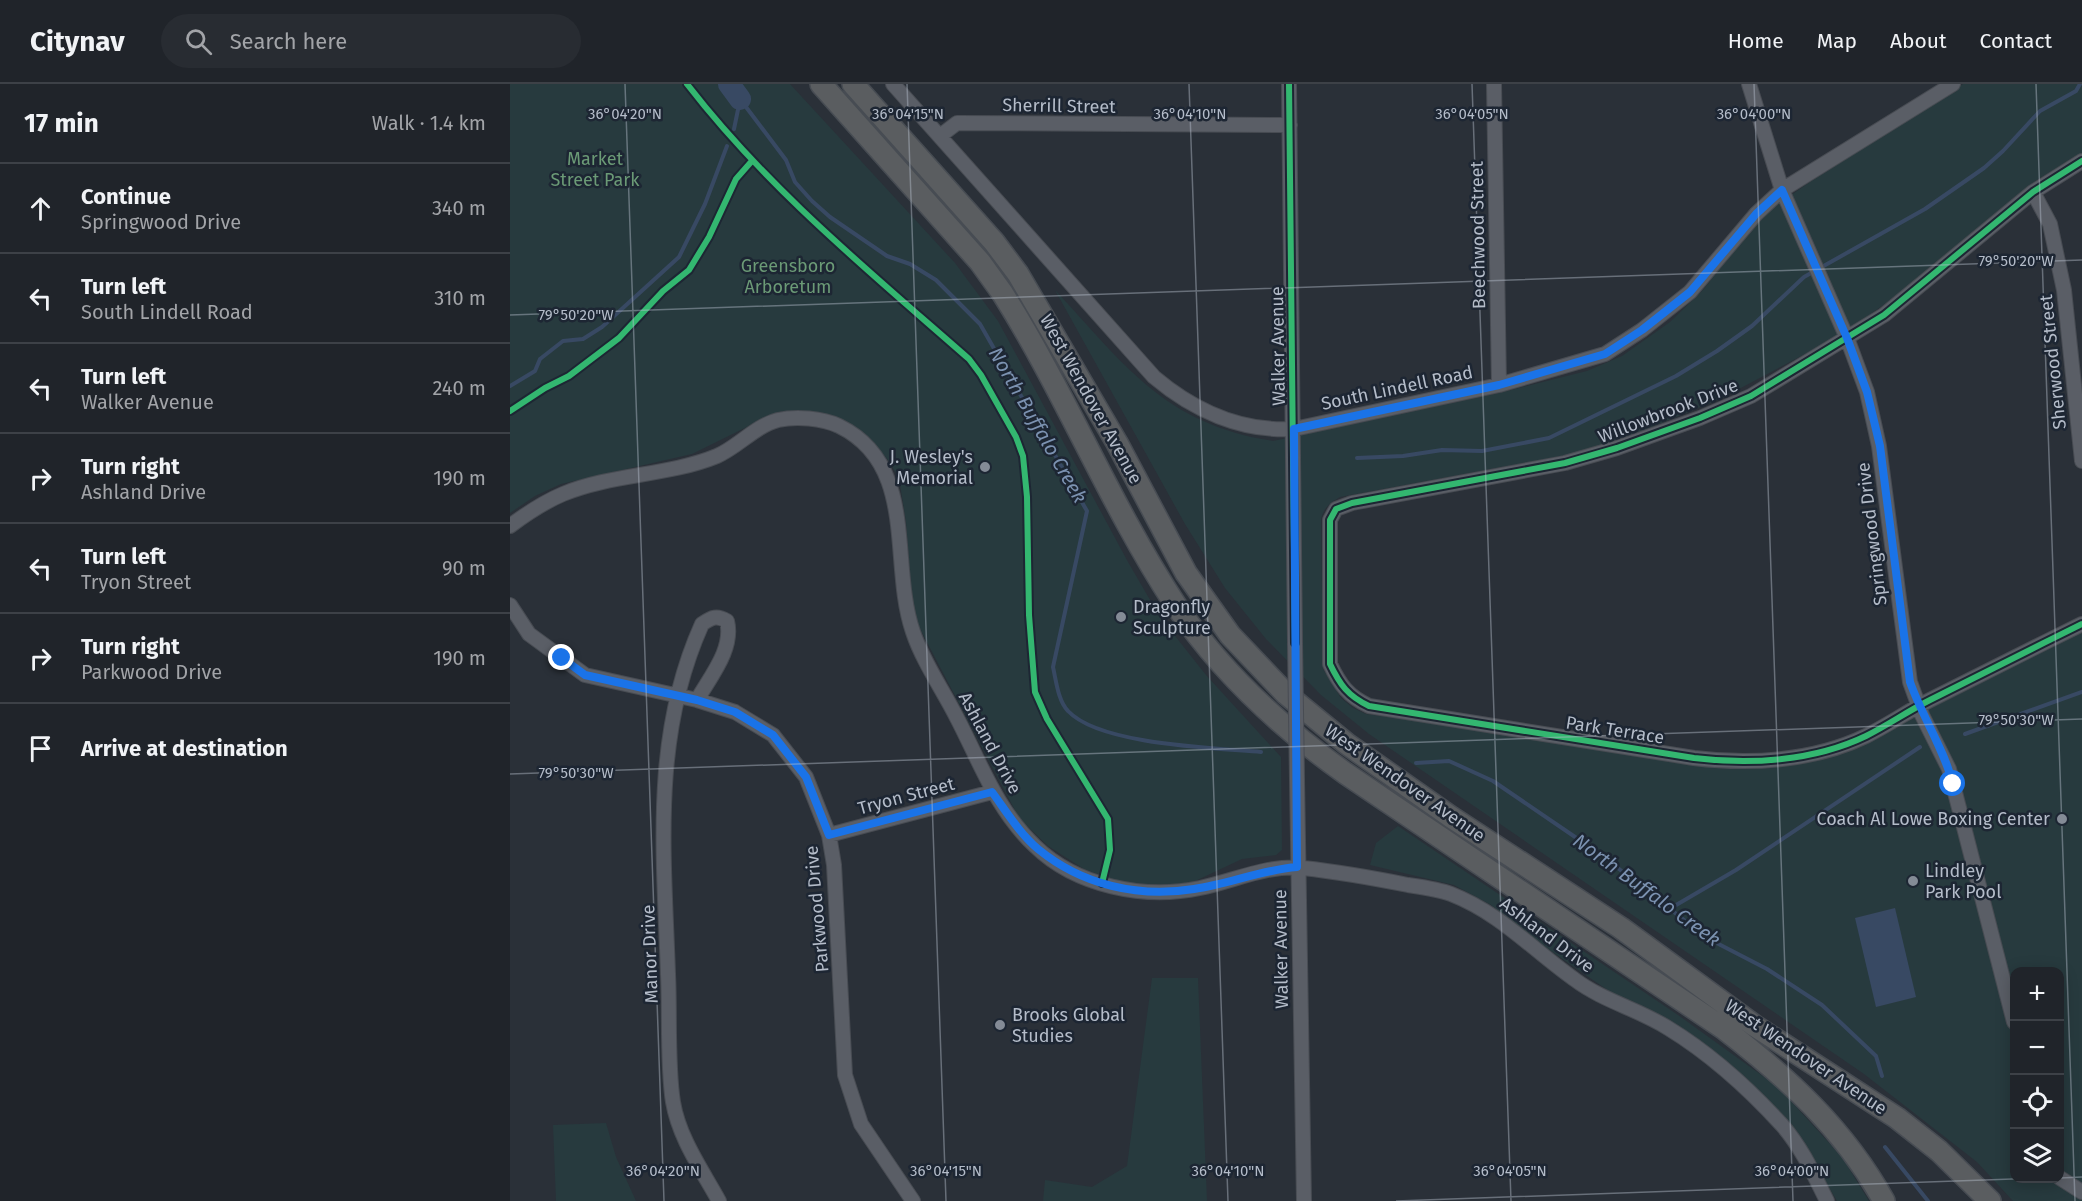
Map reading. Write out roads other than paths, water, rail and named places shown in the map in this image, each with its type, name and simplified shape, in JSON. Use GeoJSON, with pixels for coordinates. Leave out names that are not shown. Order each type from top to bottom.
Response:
{"type":"FeatureCollection","features":[{"type":"Feature","properties":{"kind":"highway","name":"West Wendover Avenue"},"geometry":{"type":"LineString","coordinates":[[821,84],[980,262],[1003,294],[1170,595],[1197,633],[1250,695],[1303,742],[1345,773],[1723,1028],[1774,1068],[1831,1124],[1869,1174],[1884,1201]]}},
{"type":"Feature","properties":{"kind":"highway","name":"West Wendover Avenue"},"geometry":{"type":"LineString","coordinates":[[853,84],[994,242],[1018,274],[1117,443],[1186,573],[1230,635],[1255,664],[1314,719],[1347,744],[1451,817],[1621,928],[1755,1026],[1897,1118],[1940,1151],[1990,1201]]}},
{"type":"Feature","properties":{"kind":"street","name":"South Lindell Road"},"geometry":{"type":"LineString","coordinates":[[893,84],[1154,377],[1175,395],[1216,416],[1246,426],[1294,429],[1499,385],[1605,354],[1642,330],[1690,292],[1756,214],[1782,190],[1953,84]]}},
{"type":"Feature","properties":{"kind":"street","name":"Walker Avenue"},"geometry":{"type":"LineString","coordinates":[[1289,84],[1297,867],[1304,1201]]}},
{"type":"Feature","properties":{"kind":"street","name":"Beechwood Street"},"geometry":{"type":"LineString","coordinates":[[1494,84],[1499,385]]}},
{"type":"Feature","properties":{"kind":"street","name":"Springwood Drive"},"geometry":{"type":"LineString","coordinates":[[1749,84],[1782,190],[1847,338],[1867,392],[1880,446],[1910,682],[1918,705],[1949,769],[2014,1021]]}},
{"type":"Feature","properties":{"kind":"street","name":"Sherrill Street"},"geometry":{"type":"LineString","coordinates":[[940,136],[957,123],[1290,125]]}},
{"type":"Feature","properties":{"kind":"street","name":"Willowbrook Drive"},"geometry":{"type":"LineString","coordinates":[[1373,499],[1564,463],[1617,448],[1700,418],[1751,396],[1847,338],[1908,296],[2033,192],[2082,161]]}},
{"type":"Feature","properties":{"kind":"street","name":"Sherwood Street"},"geometry":{"type":"LineString","coordinates":[[2033,192],[2050,224],[2064,291],[2082,461]]}},
{"type":"Feature","properties":{"kind":"street","name":"Ashland Drive"},"geometry":{"type":"LineString","coordinates":[[510,526],[529,512],[566,493],[689,465],[720,455],[763,426],[779,420],[824,420],[840,426],[871,451],[890,482],[898,521],[902,587],[915,639],[962,727],[992,792],[1037,848],[1081,876],[1125,890],[1195,889],[1270,870],[1297,867],[1355,874],[1447,892],[1497,916],[1575,981],[1605,999],[1665,1026],[1746,1090],[1783,1126],[1807,1159],[1827,1201]]}},
{"type":"Feature","properties":{"kind":"street","name":"Park Terrace"},"geometry":{"type":"LineString","coordinates":[[1373,499],[1336,509],[1330,520],[1330,664],[1340,685],[1353,698],[1369,706],[1722,761],[1789,758],[1865,737],[1918,705],[2082,624]]}},
{"type":"Feature","properties":{"kind":"street","name":"Parkwood Drive"},"geometry":{"type":"LineString","coordinates":[[510,604],[529,634],[585,675],[697,700],[735,712],[773,735],[806,777],[829,835],[838,900],[845,1075],[861,1124],[913,1201]]}},
{"type":"Feature","properties":{"kind":"street","name":"Manor Drive"},"geometry":{"type":"LineString","coordinates":[[697,700],[727,647],[730,631],[728,621],[721,617],[711,617],[702,624],[677,696],[664,769],[663,833],[673,1103],[687,1146],[719,1201]]}},
{"type":"Feature","properties":{"kind":"street","name":"Tryon Street"},"geometry":{"type":"LineString","coordinates":[[829,835],[992,792]]}},
{"type":"Feature","properties":{"kind":"street"},"geometry":{"type":"LineString","coordinates":[[2064,1181],[2082,1192]]}},
{"type":"Feature","properties":{"kind":"water"},"geometry":{"type":"Polygon","coordinates":[[[1895,908],[1916,997],[1876,1007],[1855,918],[1895,908]]]}},
{"type":"Feature","properties":{"kind":"waterway","name":"North Buffalo Creek"},"geometry":{"type":"LineString","coordinates":[[729,84],[740,99]]}},
{"type":"Feature","properties":{"kind":"waterway"},"geometry":{"type":"LineString","coordinates":[[1357,458],[1403,456],[1442,450],[1482,451],[1549,438],[1676,376],[1752,326],[1804,277],[1925,209],[1984,168],[2040,111],[2076,91],[2080,84]]}},
{"type":"Feature","properties":{"kind":"waterway","name":"North Buffalo Creek"},"geometry":{"type":"LineString","coordinates":[[740,99],[786,160],[795,182],[812,201],[830,217],[887,256],[910,264],[936,280],[980,324],[1087,511],[1053,667],[1062,702],[1068,711],[1084,722],[1131,738],[1159,743],[1261,752]]}},
{"type":"Feature","properties":{"kind":"waterway"},"geometry":{"type":"LineString","coordinates":[[734,129],[740,100]]}},
{"type":"Feature","properties":{"kind":"waterway"},"geometry":{"type":"LineString","coordinates":[[510,386],[535,371],[540,359],[563,341],[583,339],[602,327],[679,257],[705,204],[727,146]]}},
{"type":"Feature","properties":{"kind":"waterway"},"geometry":{"type":"LineString","coordinates":[[1965,734],[2082,692]]}},
{"type":"Feature","properties":{"kind":"waterway"},"geometry":{"type":"LineString","coordinates":[[1671,908],[1736,870],[1920,747]]}},
{"type":"Feature","properties":{"kind":"waterway","name":"North Buffalo Creek"},"geometry":{"type":"LineString","coordinates":[[1416,763],[1449,761],[1493,781],[1600,854],[1707,938],[1767,969],[1822,1005],[1876,1056],[1882,1076]]}},
{"type":"Feature","properties":{"kind":"waterway","name":"North Buffalo Creek"},"geometry":{"type":"LineString","coordinates":[[1885,1147],[1928,1201]]}},
{"type":"Feature","properties":{"kind":"place","name":"J. Wesley's Memorial"},"geometry":{"type":"Point","coordinates":[985,467]}},
{"type":"Feature","properties":{"kind":"place","name":"Dragonfly Sculpture"},"geometry":{"type":"Point","coordinates":[1121,617]}},
{"type":"Feature","properties":{"kind":"place","name":"Coach Al Lowe Boxing Center"},"geometry":{"type":"Point","coordinates":[2062,819]}},
{"type":"Feature","properties":{"kind":"place","name":"Lindley Park Pool"},"geometry":{"type":"Point","coordinates":[1913,881]}},
{"type":"Feature","properties":{"kind":"place","name":"Brooks Global Studies"},"geometry":{"type":"Point","coordinates":[1000,1025]}},
{"type":"Feature","properties":{"kind":"park label","name":"Market Street Park"},"geometry":{"type":"Point","coordinates":[595,169]}},
{"type":"Feature","properties":{"kind":"park label","name":"Greensboro Arboretum"},"geometry":{"type":"Point","coordinates":[788,276]}}]}
